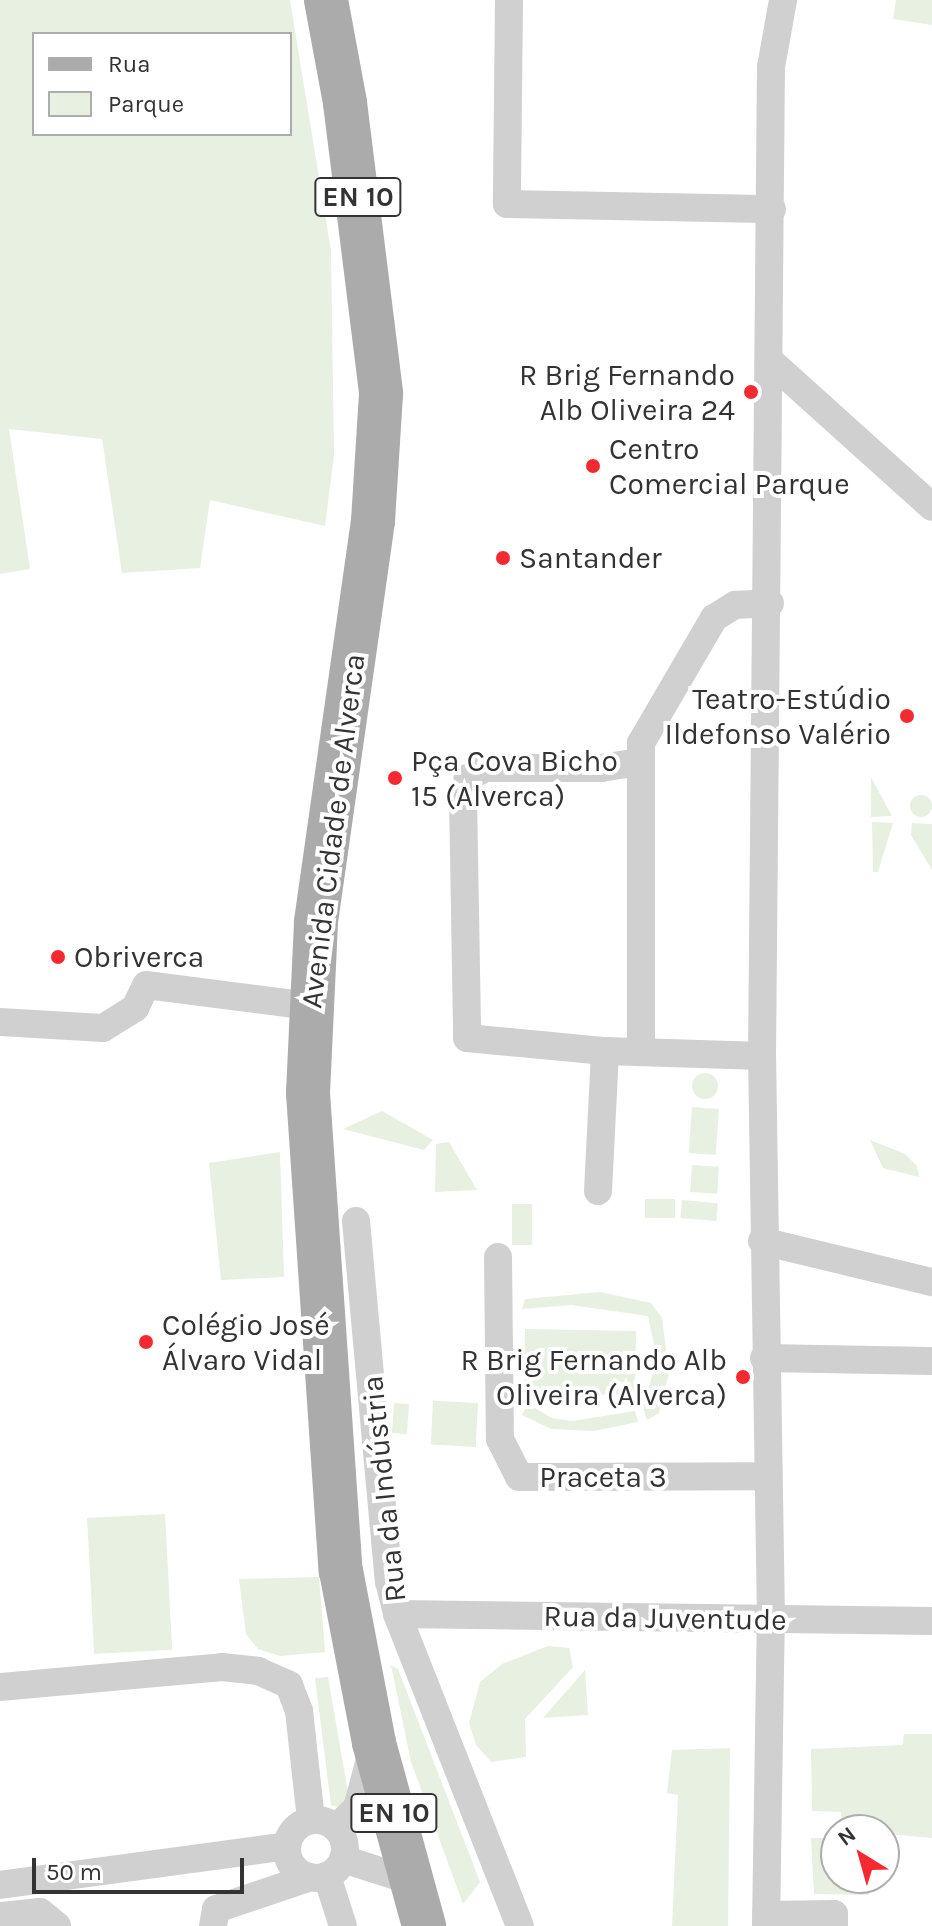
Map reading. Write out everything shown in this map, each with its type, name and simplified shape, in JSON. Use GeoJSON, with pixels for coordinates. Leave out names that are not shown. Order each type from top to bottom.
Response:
{"type":"FeatureCollection","features":[{"type":"Feature","properties":{"kind":"main road","name":"Avenida Cidade de Alverca"},"geometry":{"type":"LineString","coordinates":[[326,0],[347,119],[381,394],[373,521],[316,923],[308,1107],[341,1571],[374,1743],[424,1926]]}},
{"type":"Feature","properties":{"kind":"main road","name":"Avenida Cidade de Alverca"},"geometry":{"type":"LineString","coordinates":[[348,0],[382,223],[394,359],[381,394]]}},
{"type":"Feature","properties":{"kind":"main road","name":"Avenida Cidade de Alverca"},"geometry":{"type":"LineString","coordinates":[[414,1882],[436,1926]]}},
{"type":"Feature","properties":{"kind":"street"},"geometry":{"type":"LineString","coordinates":[[509,0],[507,204],[772,209]]}},
{"type":"Feature","properties":{"kind":"street"},"geometry":{"type":"LineString","coordinates":[[783,0],[771,67],[770,603],[762,1056],[762,1241],[771,1620],[766,1921],[834,1914],[834,1926]]}},
{"type":"Feature","properties":{"kind":"street"},"geometry":{"type":"LineString","coordinates":[[770,361],[932,507]]}},
{"type":"Feature","properties":{"kind":"street"},"geometry":{"type":"LineString","coordinates":[[641,1051],[639,762],[650,720],[714,618],[735,605],[770,603]]}},
{"type":"Feature","properties":{"kind":"street"},"geometry":{"type":"LineString","coordinates":[[639,762],[602,768],[485,768],[468,778],[463,797],[467,1038],[605,1051],[762,1056]]}},
{"type":"Feature","properties":{"kind":"street"},"geometry":{"type":"LineString","coordinates":[[0,1022],[103,1028],[135,1008],[146,985],[310,1006]]}},
{"type":"Feature","properties":{"kind":"street"},"geometry":{"type":"LineString","coordinates":[[598,1191],[605,1051]]}},
{"type":"Feature","properties":{"kind":"street","name":"Rua da Indústria"},"geometry":{"type":"LineString","coordinates":[[356,1221],[389,1581],[397,1614],[520,1926]]}},
{"type":"Feature","properties":{"kind":"street"},"geometry":{"type":"LineString","coordinates":[[762,1241],[932,1282]]}},
{"type":"Feature","properties":{"kind":"street","name":"Praceta 3"},"geometry":{"type":"LineString","coordinates":[[498,1257],[500,1439],[519,1477],[767,1476]]}},
{"type":"Feature","properties":{"kind":"street"},"geometry":{"type":"LineString","coordinates":[[764,1358],[932,1361]]}},
{"type":"Feature","properties":{"kind":"street","name":"Rua da Juventude"},"geometry":{"type":"LineString","coordinates":[[397,1614],[932,1621]]}},
{"type":"Feature","properties":{"kind":"street"},"geometry":{"type":"LineString","coordinates":[[0,1687],[222,1667],[258,1671],[289,1685],[299,1711],[324,1824],[344,1842],[327,1871],[216,1909],[213,1926]]}},
{"type":"Feature","properties":{"kind":"street"},"geometry":{"type":"LineString","coordinates":[[374,1743],[357,1808],[324,1824],[295,1830],[287,1846],[296,1870],[414,1882]]}},
{"type":"Feature","properties":{"kind":"street"},"geometry":{"type":"LineString","coordinates":[[0,1885],[287,1846]]}},
{"type":"Feature","properties":{"kind":"street"},"geometry":{"type":"LineString","coordinates":[[327,1871],[343,1926]]}},
{"type":"Feature","properties":{"kind":"street"},"geometry":{"type":"LineString","coordinates":[[0,1916],[40,1912],[57,1926]]}},
{"type":"Feature","properties":{"kind":"green space"},"geometry":{"type":"Polygon","coordinates":[[[0,0],[290,0],[331,251],[334,455],[325,526],[210,500],[200,568],[122,573],[102,439],[9,429],[30,569],[0,574],[0,0]]]}},
{"type":"Feature","properties":{"kind":"green space"},"geometry":{"type":"Polygon","coordinates":[[[896,0],[932,0],[932,25],[893,19],[896,0]]]}},
{"type":"Feature","properties":{"kind":"green space"},"geometry":{"type":"Polygon","coordinates":[[[871,777],[892,816],[871,817],[871,777]]]}},
{"type":"Feature","properties":{"kind":"green space"},"geometry":{"type":"Polygon","coordinates":[[[921,795],[929,798],[932,806],[929,814],[921,817],[913,814],[910,806],[913,798],[921,795]]]}},
{"type":"Feature","properties":{"kind":"green space"},"geometry":{"type":"Polygon","coordinates":[[[872,822],[893,823],[878,872],[873,872],[872,822]]]}},
{"type":"Feature","properties":{"kind":"green space"},"geometry":{"type":"Polygon","coordinates":[[[912,823],[932,824],[932,870],[911,835],[912,823]]]}},
{"type":"Feature","properties":{"kind":"green space"},"geometry":{"type":"Polygon","coordinates":[[[705,1073],[714,1077],[718,1086],[714,1095],[705,1099],[696,1095],[692,1086],[696,1077],[705,1073]]]}},
{"type":"Feature","properties":{"kind":"green space"},"geometry":{"type":"Polygon","coordinates":[[[692,1107],[719,1109],[716,1155],[689,1153],[692,1107]]]}},
{"type":"Feature","properties":{"kind":"green space"},"geometry":{"type":"Polygon","coordinates":[[[382,1111],[433,1140],[424,1150],[343,1129],[382,1111]]]}},
{"type":"Feature","properties":{"kind":"green space"},"geometry":{"type":"Polygon","coordinates":[[[870,1140],[905,1154],[917,1166],[919,1177],[883,1168],[870,1140]]]}},
{"type":"Feature","properties":{"kind":"green space"},"geometry":{"type":"Polygon","coordinates":[[[449,1142],[477,1190],[435,1192],[436,1144],[449,1142]]]}},
{"type":"Feature","properties":{"kind":"green space"},"geometry":{"type":"Polygon","coordinates":[[[280,1152],[284,1277],[221,1280],[209,1163],[280,1152]]]}},
{"type":"Feature","properties":{"kind":"green space"},"geometry":{"type":"Polygon","coordinates":[[[692,1165],[719,1167],[717,1194],[690,1192],[692,1165]]]}},
{"type":"Feature","properties":{"kind":"green space"},"geometry":{"type":"Polygon","coordinates":[[[645,1199],[675,1199],[675,1218],[645,1218],[645,1199]]]}},
{"type":"Feature","properties":{"kind":"green space"},"geometry":{"type":"Polygon","coordinates":[[[682,1200],[718,1203],[716,1221],[680,1218],[682,1200]]]}},
{"type":"Feature","properties":{"kind":"green space"},"geometry":{"type":"Polygon","coordinates":[[[512,1204],[532,1204],[532,1245],[512,1245],[512,1204]]]}},
{"type":"Feature","properties":{"kind":"green space"},"geometry":{"type":"Polygon","coordinates":[[[600,1292],[651,1303],[662,1318],[669,1373],[659,1413],[647,1420],[643,1408],[657,1358],[648,1316],[571,1305],[522,1309],[525,1299],[600,1292]]]}},
{"type":"Feature","properties":{"kind":"green space"},"geometry":{"type":"Polygon","coordinates":[[[525,1329],[636,1331],[635,1395],[524,1393],[525,1329]]]}},
{"type":"Feature","properties":{"kind":"green space"},"geometry":{"type":"Polygon","coordinates":[[[433,1401],[478,1403],[476,1447],[431,1445],[433,1401]]]}},
{"type":"Feature","properties":{"kind":"green space"},"geometry":{"type":"Polygon","coordinates":[[[394,1403],[409,1404],[407,1434],[392,1433],[394,1403]]]}},
{"type":"Feature","properties":{"kind":"green space"},"geometry":{"type":"Polygon","coordinates":[[[528,1404],[552,1418],[572,1421],[635,1411],[638,1422],[594,1431],[551,1429],[522,1415],[528,1404]]]}},
{"type":"Feature","properties":{"kind":"green space"},"geometry":{"type":"Polygon","coordinates":[[[165,1514],[172,1650],[94,1654],[87,1518],[165,1514]]]}},
{"type":"Feature","properties":{"kind":"green space"},"geometry":{"type":"Polygon","coordinates":[[[319,1577],[325,1652],[280,1656],[258,1649],[246,1634],[239,1579],[319,1577]]]}},
{"type":"Feature","properties":{"kind":"green space"},"geometry":{"type":"Polygon","coordinates":[[[548,1646],[569,1648],[573,1667],[525,1719],[526,1757],[491,1762],[476,1745],[469,1723],[480,1682],[502,1664],[548,1646]]]}},
{"type":"Feature","properties":{"kind":"green space"},"geometry":{"type":"Polygon","coordinates":[[[391,1665],[398,1669],[480,1882],[463,1904],[411,1762],[391,1665]]]}},
{"type":"Feature","properties":{"kind":"green space"},"geometry":{"type":"Polygon","coordinates":[[[585,1670],[588,1715],[543,1718],[585,1670]]]}},
{"type":"Feature","properties":{"kind":"green space"},"geometry":{"type":"Polygon","coordinates":[[[328,1677],[349,1798],[341,1808],[331,1805],[315,1678],[328,1677]]]}},
{"type":"Feature","properties":{"kind":"green space"},"geometry":{"type":"Polygon","coordinates":[[[904,1734],[932,1734],[932,1838],[900,1835],[900,1814],[812,1811],[811,1749],[903,1745],[904,1734]]]}},
{"type":"Feature","properties":{"kind":"green space"},"geometry":{"type":"Polygon","coordinates":[[[730,1748],[728,1926],[672,1926],[678,1795],[667,1793],[672,1750],[730,1748]]]}},
{"type":"Feature","properties":{"kind":"green space"},"geometry":{"type":"Polygon","coordinates":[[[811,1838],[820,1838],[820,1894],[869,1895],[814,1894],[811,1838]]]}},
{"type":"Feature","properties":{"kind":"place","name":"R Brig Fernando Alb Oliveira 24"},"geometry":{"type":"Point","coordinates":[751,392]}},
{"type":"Feature","properties":{"kind":"place","name":"Centro Comercial Parque"},"geometry":{"type":"Point","coordinates":[593,466]}},
{"type":"Feature","properties":{"kind":"place","name":"Santander"},"geometry":{"type":"Point","coordinates":[503,558]}},
{"type":"Feature","properties":{"kind":"place","name":"Teatro-Estúdio Ildefonso Valério"},"geometry":{"type":"Point","coordinates":[907,716]}},
{"type":"Feature","properties":{"kind":"place","name":"Pça Cova Bicho 15 (Alverca)"},"geometry":{"type":"Point","coordinates":[395,778]}},
{"type":"Feature","properties":{"kind":"place","name":"Obriverca"},"geometry":{"type":"Point","coordinates":[58,957]}},
{"type":"Feature","properties":{"kind":"place","name":"Colégio José Álvaro Vidal"},"geometry":{"type":"Point","coordinates":[146,1342]}},
{"type":"Feature","properties":{"kind":"place","name":"R Brig Fernando Alb Oliveira (Alverca)"},"geometry":{"type":"Point","coordinates":[743,1377]}}]}
